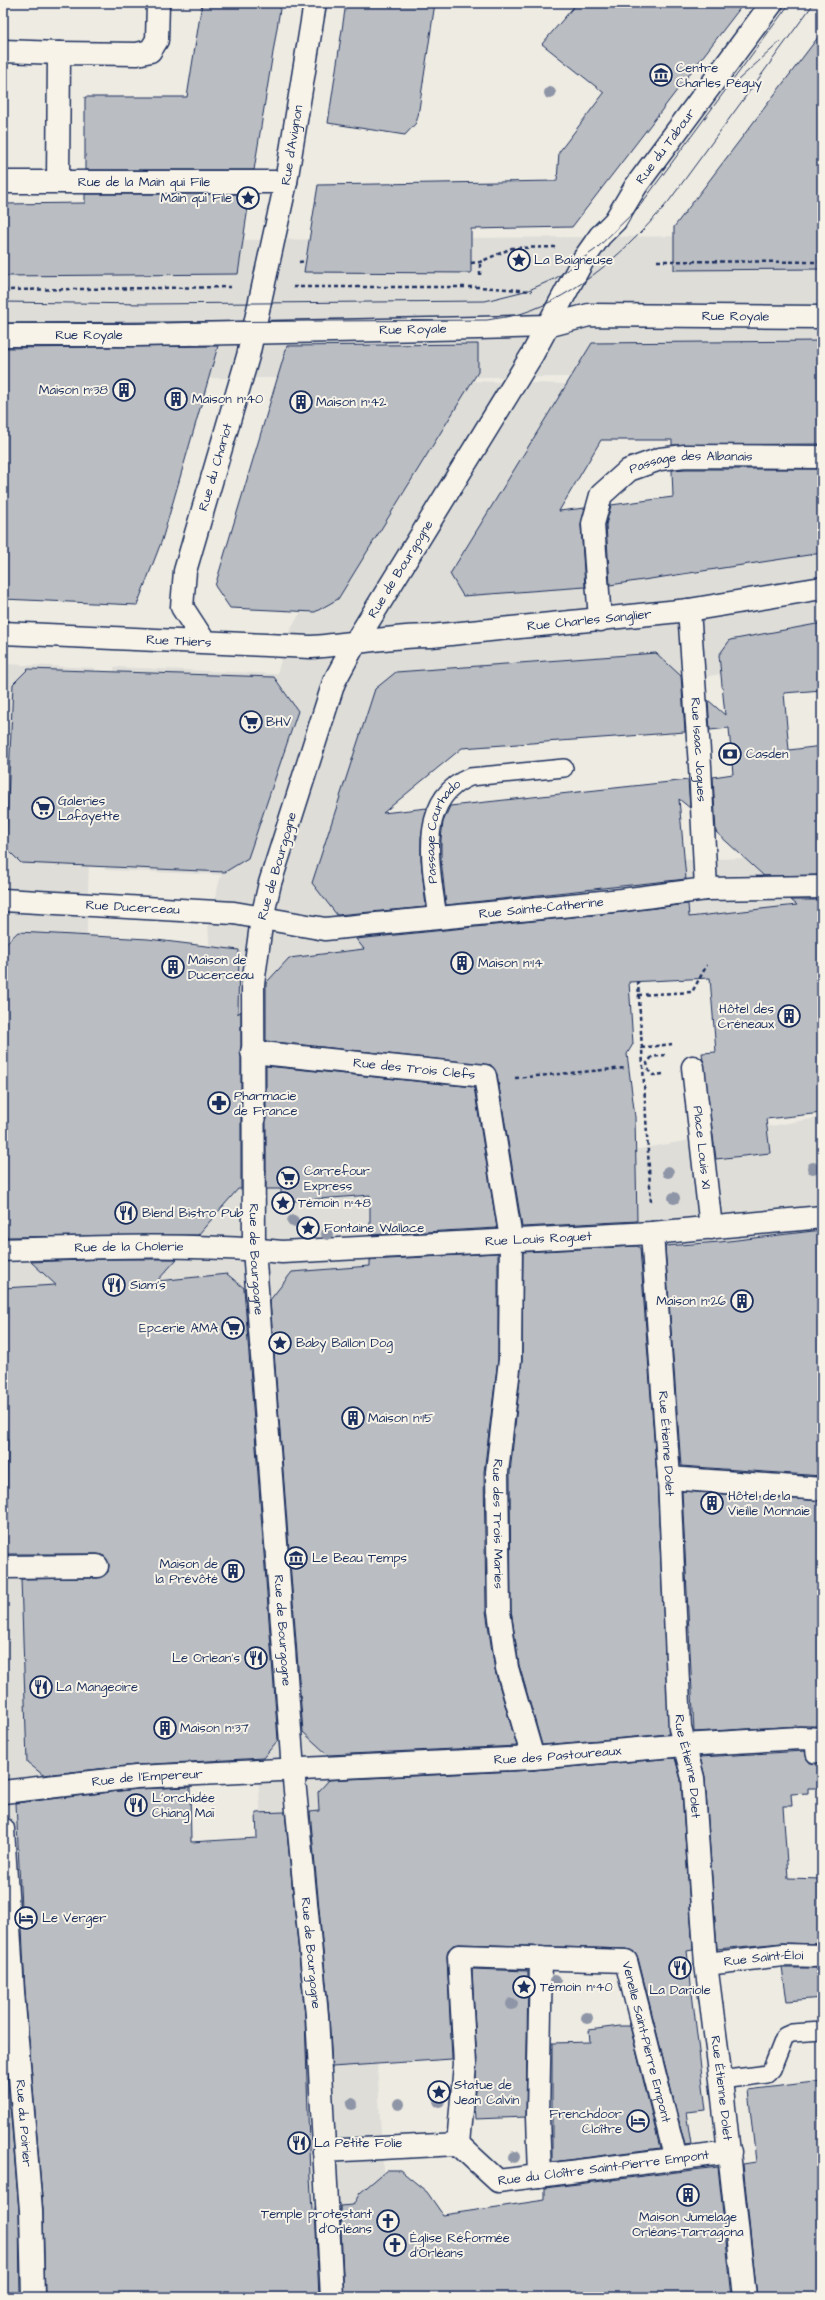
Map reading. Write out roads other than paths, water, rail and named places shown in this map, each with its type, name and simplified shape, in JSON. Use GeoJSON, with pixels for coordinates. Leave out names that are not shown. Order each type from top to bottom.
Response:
{"type":"FeatureCollection","features":[{"type":"Feature","properties":{"kind":"street"},"geometry":{"type":"LineString","coordinates":[[3,51],[138,54],[150,51],[157,40],[158,3]]}},
{"type":"Feature","properties":{"kind":"street","name":"Rue d'Avignon"},"geometry":{"type":"LineString","coordinates":[[262,287],[286,182],[315,3]]}},
{"type":"Feature","properties":{"kind":"street","name":"Rue du Tabour"},"geometry":{"type":"LineString","coordinates":[[565,294],[596,242],[615,221],[636,186],[772,3]]}},
{"type":"Feature","properties":{"kind":"street"},"geometry":{"type":"LineString","coordinates":[[58,181],[59,53]]}},
{"type":"Feature","properties":{"kind":"street","name":"Rue de la Main qui File"},"geometry":{"type":"LineString","coordinates":[[3,182],[286,182]]}},
{"type":"Feature","properties":{"kind":"street","name":"Rue du Chariot"},"geometry":{"type":"LineString","coordinates":[[204,641],[182,607],[185,571],[248,356],[262,287]]}},
{"type":"Feature","properties":{"kind":"street","name":"Rue de Bourgogne"},"geometry":{"type":"LineString","coordinates":[[332,2297],[317,2015],[292,1770],[254,1249],[252,1052],[253,984],[262,918],[270,883],[334,682],[355,643],[525,367],[565,294]]}},
{"type":"Feature","properties":{"kind":"street","name":"Rue Royale"},"geometry":{"type":"LineString","coordinates":[[3,335],[252,333],[547,326],[589,315],[822,317]]}},
{"type":"Feature","properties":{"kind":"street","name":"Passage des Albanais"},"geometry":{"type":"LineString","coordinates":[[600,620],[593,524],[601,495],[629,470],[660,460],[685,456],[822,457]]}},
{"type":"Feature","properties":{"kind":"street","name":"Rue Charles Sanglier"},"geometry":{"type":"LineString","coordinates":[[355,643],[404,636],[431,636],[688,610],[822,588]]}},
{"type":"Feature","properties":{"kind":"street","name":"Rue Isaac Jogues"},"geometry":{"type":"LineString","coordinates":[[688,610],[706,889]]}},
{"type":"Feature","properties":{"kind":"street","name":"Rue Thiers"},"geometry":{"type":"LineString","coordinates":[[3,633],[311,647],[355,643]]}},
{"type":"Feature","properties":{"kind":"street","name":"Rue Sainte-Catherine"},"geometry":{"type":"LineString","coordinates":[[262,918],[325,929],[706,889],[822,887]]}},
{"type":"Feature","properties":{"kind":"street","name":"Rue Ducerceau"},"geometry":{"type":"LineString","coordinates":[[3,900],[234,913],[262,918]]}},
{"type":"Feature","properties":{"kind":"street","name":"Rue des Trois Clefs"},"geometry":{"type":"LineString","coordinates":[[252,1052],[485,1076],[511,1239]]}},
{"type":"Feature","properties":{"kind":"street","name":"Place Louis XI"},"geometry":{"type":"LineString","coordinates":[[693,1067],[711,1228]]}},
{"type":"Feature","properties":{"kind":"street","name":"Rue Louis Roguet"},"geometry":{"type":"LineString","coordinates":[[254,1249],[282,1252],[511,1239],[652,1233],[822,1217]]}},
{"type":"Feature","properties":{"kind":"street","name":"Rue Étienne Dolet"},"geometry":{"type":"LineString","coordinates":[[652,1233],[669,1478],[680,1728],[693,1778],[706,1964],[730,2152],[745,2297]]}},
{"type":"Feature","properties":{"kind":"street","name":"Rue des Trois Maries"},"geometry":{"type":"LineString","coordinates":[[511,1239],[510,1360],[497,1472],[499,1611],[508,1668],[533,1758]]}},
{"type":"Feature","properties":{"kind":"street","name":"Rue de la Cholerie"},"geometry":{"type":"LineString","coordinates":[[3,1250],[96,1247],[254,1249]]}},
{"type":"Feature","properties":{"kind":"street"},"geometry":{"type":"LineString","coordinates":[[669,1478],[822,1489]]}},
{"type":"Feature","properties":{"kind":"street"},"geometry":{"type":"LineString","coordinates":[[3,1567],[97,1566]]}},
{"type":"Feature","properties":{"kind":"street","name":"Rue des Pastoureaux"},"geometry":{"type":"LineString","coordinates":[[292,1770],[533,1758],[684,1745],[817,1744]]}},
{"type":"Feature","properties":{"kind":"street","name":"Rue de l'Empereur"},"geometry":{"type":"LineString","coordinates":[[3,1792],[136,1777],[292,1770]]}},
{"type":"Feature","properties":{"kind":"street","name":"Rue du Poirier"},"geometry":{"type":"LineString","coordinates":[[3,1829],[13,1992],[31,2210],[33,2297]]}},
{"type":"Feature","properties":{"kind":"street","name":"Rue Saint-Éloi"},"geometry":{"type":"LineString","coordinates":[[706,1964],[783,1955],[822,1956]]}},
{"type":"Feature","properties":{"kind":"street","name":"Venelle Saint-Pierre Empont"},"geometry":{"type":"LineString","coordinates":[[458,2144],[465,2064],[459,1956],[626,1961],[676,2159]]}},
{"type":"Feature","properties":{"kind":"street"},"geometry":{"type":"LineString","coordinates":[[540,2176],[538,2116],[541,1958]]}},
{"type":"Feature","properties":{"kind":"street"},"geometry":{"type":"LineString","coordinates":[[324,2151],[458,2144]]}},
{"type":"Feature","properties":{"kind":"street","name":"Rue du Cloître Saint-Pierre Empont"},"geometry":{"type":"LineString","coordinates":[[458,2144],[498,2181],[730,2152]]}},
{"type":"Feature","properties":{"kind":"lane","name":"Passage Courhado"},"geometry":{"type":"LineString","coordinates":[[438,918],[430,848],[432,826],[438,804],[446,792],[457,782],[470,777],[564,768]]}},
{"type":"Feature","properties":{"kind":"lane"},"geometry":{"type":"LineString","coordinates":[[721,2080],[767,2074],[772,2069],[785,2036],[792,2033],[822,2031]]}},
{"type":"Feature","properties":{"kind":"tram line"},"geometry":{"type":"LineString","coordinates":[[3,302],[145,304],[485,301],[529,290],[556,278],[596,249],[639,207],[790,3]]}},
{"type":"Feature","properties":{"kind":"tram line"},"geometry":{"type":"LineString","coordinates":[[3,323],[487,320],[520,314],[542,306],[583,282],[602,268],[638,236],[669,201],[814,3]]}},
{"type":"Feature","properties":{"kind":"tram line"},"geometry":{"type":"LineString","coordinates":[[738,80],[781,41]]}},
{"type":"Feature","properties":{"kind":"place","name":"Centre Charles Péguy"},"geometry":{"type":"Point","coordinates":[661,75]}},
{"type":"Feature","properties":{"kind":"place","name":"Main qui File"},"geometry":{"type":"Point","coordinates":[248,198]}},
{"type":"Feature","properties":{"kind":"place","name":"La Baigneuse"},"geometry":{"type":"Point","coordinates":[519,260]}},
{"type":"Feature","properties":{"kind":"place","name":"Maison n°38"},"geometry":{"type":"Point","coordinates":[124,390]}},
{"type":"Feature","properties":{"kind":"place","name":"Maison n°40"},"geometry":{"type":"Point","coordinates":[176,399]}},
{"type":"Feature","properties":{"kind":"place","name":"Maison n°42"},"geometry":{"type":"Point","coordinates":[301,402]}},
{"type":"Feature","properties":{"kind":"place","name":"BHV"},"geometry":{"type":"Point","coordinates":[251,722]}},
{"type":"Feature","properties":{"kind":"place","name":"Casden"},"geometry":{"type":"Point","coordinates":[730,754]}},
{"type":"Feature","properties":{"kind":"place","name":"Galeries Lafayette"},"geometry":{"type":"Point","coordinates":[43,808]}},
{"type":"Feature","properties":{"kind":"place","name":"Maison n°14"},"geometry":{"type":"Point","coordinates":[462,963]}},
{"type":"Feature","properties":{"kind":"place","name":"Maison de Ducerceau"},"geometry":{"type":"Point","coordinates":[173,967]}},
{"type":"Feature","properties":{"kind":"place","name":"Hôtel des Créneaux"},"geometry":{"type":"Point","coordinates":[789,1016]}},
{"type":"Feature","properties":{"kind":"place","name":"Pharmacie de France"},"geometry":{"type":"Point","coordinates":[219,1103]}},
{"type":"Feature","properties":{"kind":"place","name":"Carrefour Express"},"geometry":{"type":"Point","coordinates":[288,1178]}},
{"type":"Feature","properties":{"kind":"place","name":"Témoin n°48"},"geometry":{"type":"Point","coordinates":[283,1203]}},
{"type":"Feature","properties":{"kind":"place","name":"Blend Bistro Pub"},"geometry":{"type":"Point","coordinates":[126,1213]}},
{"type":"Feature","properties":{"kind":"place","name":"Fontaine Wallace"},"geometry":{"type":"Point","coordinates":[308,1228]}},
{"type":"Feature","properties":{"kind":"place","name":"Siam's"},"geometry":{"type":"Point","coordinates":[114,1285]}},
{"type":"Feature","properties":{"kind":"place","name":"Maison n°26"},"geometry":{"type":"Point","coordinates":[742,1301]}},
{"type":"Feature","properties":{"kind":"place","name":"Epcerie AMA"},"geometry":{"type":"Point","coordinates":[233,1328]}},
{"type":"Feature","properties":{"kind":"place","name":"Baby Ballon Dog"},"geometry":{"type":"Point","coordinates":[280,1343]}},
{"type":"Feature","properties":{"kind":"place","name":"Maison n°15"},"geometry":{"type":"Point","coordinates":[353,1418]}},
{"type":"Feature","properties":{"kind":"place","name":"Hôtel de la Vieille Monnaie"},"geometry":{"type":"Point","coordinates":[712,1503]}},
{"type":"Feature","properties":{"kind":"place","name":"Le Beau Temps"},"geometry":{"type":"Point","coordinates":[296,1558]}},
{"type":"Feature","properties":{"kind":"place","name":"Maison de la Prévôté"},"geometry":{"type":"Point","coordinates":[233,1571]}},
{"type":"Feature","properties":{"kind":"place","name":"Le Orlean's"},"geometry":{"type":"Point","coordinates":[256,1658]}},
{"type":"Feature","properties":{"kind":"place","name":"La Mangeoire"},"geometry":{"type":"Point","coordinates":[41,1687]}},
{"type":"Feature","properties":{"kind":"place","name":"Maison n°37"},"geometry":{"type":"Point","coordinates":[165,1728]}},
{"type":"Feature","properties":{"kind":"place","name":"L'orchidée Chiang Maï"},"geometry":{"type":"Point","coordinates":[136,1805]}},
{"type":"Feature","properties":{"kind":"place","name":"Le Verger"},"geometry":{"type":"Point","coordinates":[26,1918]}},
{"type":"Feature","properties":{"kind":"place","name":"La Dariole"},"geometry":{"type":"Point","coordinates":[680,1968]}},
{"type":"Feature","properties":{"kind":"place","name":"Témoin n°40"},"geometry":{"type":"Point","coordinates":[524,1987]}},
{"type":"Feature","properties":{"kind":"place","name":"Statue de Jean Calvin"},"geometry":{"type":"Point","coordinates":[439,2092]}},
{"type":"Feature","properties":{"kind":"place","name":"Frenchdoor Cloître"},"geometry":{"type":"Point","coordinates":[638,2121]}},
{"type":"Feature","properties":{"kind":"place","name":"La Petite Folie"},"geometry":{"type":"Point","coordinates":[299,2143]}},
{"type":"Feature","properties":{"kind":"place","name":"Maison Jumelage Orléans-Tarragona"},"geometry":{"type":"Point","coordinates":[688,2195]}},
{"type":"Feature","properties":{"kind":"place","name":"Temple protestant d'Orléans"},"geometry":{"type":"Point","coordinates":[388,2221]}},
{"type":"Feature","properties":{"kind":"place","name":"Église Réformée d'Orléans"},"geometry":{"type":"Point","coordinates":[395,2245]}}]}
